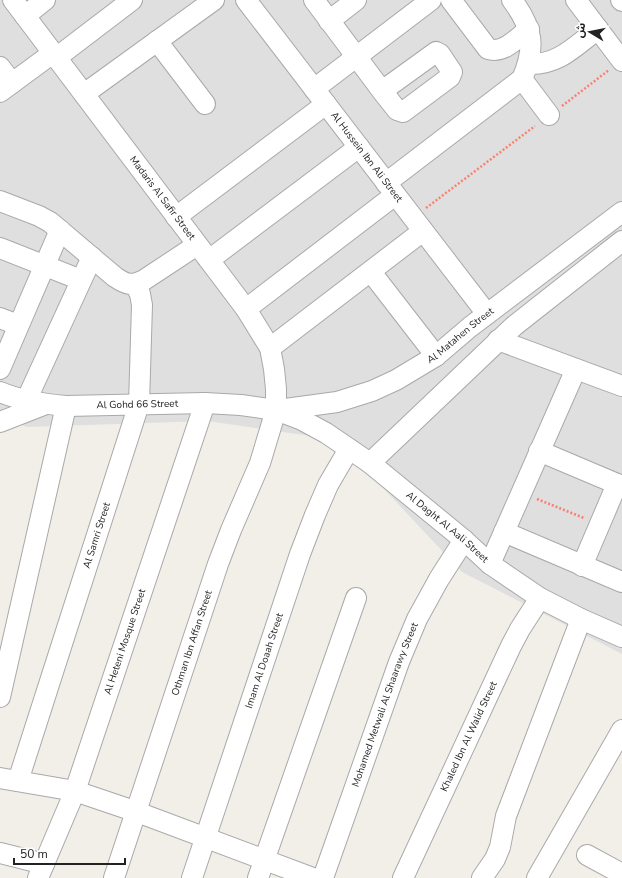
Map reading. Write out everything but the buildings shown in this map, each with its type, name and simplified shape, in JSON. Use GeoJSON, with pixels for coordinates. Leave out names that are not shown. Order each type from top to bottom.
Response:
{"type":"FeatureCollection","features":[{"type":"Feature","properties":{"kind":"street","name":"Madaris Al Safir Street"},"geometry":{"type":"LineString","coordinates":[[13,0],[246,309],[270,348],[274,368],[276,410]]}},
{"type":"Feature","properties":{"kind":"street"},"geometry":{"type":"LineString","coordinates":[[25,16],[45,0]]}},
{"type":"Feature","properties":{"kind":"street"},"geometry":{"type":"LineString","coordinates":[[0,67],[6,88],[132,0]]}},
{"type":"Feature","properties":{"kind":"street"},"geometry":{"type":"LineString","coordinates":[[84,94],[214,0]]}},
{"type":"Feature","properties":{"kind":"street","name":"Al Hussein Ibn Ali Street"},"geometry":{"type":"LineString","coordinates":[[246,0],[418,225],[492,310]]}},
{"type":"Feature","properties":{"kind":"street"},"geometry":{"type":"LineString","coordinates":[[314,0],[382,91]]}},
{"type":"Feature","properties":{"kind":"street"},"geometry":{"type":"LineString","coordinates":[[329,21],[356,0]]}},
{"type":"Feature","properties":{"kind":"street"},"geometry":{"type":"LineString","coordinates":[[176,217],[320,96],[356,57],[431,0]]}},
{"type":"Feature","properties":{"kind":"street"},"geometry":{"type":"LineString","coordinates":[[451,0],[488,49],[495,51],[502,50],[529,29]]}},
{"type":"Feature","properties":{"kind":"street"},"geometry":{"type":"LineString","coordinates":[[576,0],[622,60]]}},
{"type":"Feature","properties":{"kind":"street"},"geometry":{"type":"LineString","coordinates":[[520,3],[529,29],[531,47],[526,72],[549,115]]}},
{"type":"Feature","properties":{"kind":"street"},"geometry":{"type":"LineString","coordinates":[[246,309],[391,189],[526,72],[540,64],[550,62],[560,57],[598,29]]}},
{"type":"Feature","properties":{"kind":"street"},"geometry":{"type":"LineString","coordinates":[[157,41],[205,104]]}},
{"type":"Feature","properties":{"kind":"street"},"geometry":{"type":"LineString","coordinates":[[209,260],[359,148]]}},
{"type":"Feature","properties":{"kind":"street"},"geometry":{"type":"LineString","coordinates":[[0,200],[39,216],[60,230],[124,283],[135,284],[144,280],[197,245]]}},
{"type":"Feature","properties":{"kind":"street","name":"Al Matahen Street"},"geometry":{"type":"LineString","coordinates":[[276,410],[337,402],[372,391],[396,380],[436,356],[470,327],[622,212]]}},
{"type":"Feature","properties":{"kind":"street"},"geometry":{"type":"LineString","coordinates":[[270,348],[371,272],[418,225]]}},
{"type":"Feature","properties":{"kind":"street"},"geometry":{"type":"LineString","coordinates":[[0,368],[60,230]]}},
{"type":"Feature","properties":{"kind":"street"},"geometry":{"type":"LineString","coordinates":[[370,463],[514,326],[622,241]]}},
{"type":"Feature","properties":{"kind":"street"},"geometry":{"type":"LineString","coordinates":[[0,248],[81,280]]}},
{"type":"Feature","properties":{"kind":"street"},"geometry":{"type":"LineString","coordinates":[[26,400],[92,257]]}},
{"type":"Feature","properties":{"kind":"street"},"geometry":{"type":"LineString","coordinates":[[371,272],[436,356]]}},
{"type":"Feature","properties":{"kind":"street","name":"Al Samri Street"},"geometry":{"type":"LineString","coordinates":[[9,780],[139,404],[142,305],[140,294],[135,284]]}},
{"type":"Feature","properties":{"kind":"street"},"geometry":{"type":"LineString","coordinates":[[492,310],[507,314],[514,326]]}},
{"type":"Feature","properties":{"kind":"street"},"geometry":{"type":"LineString","coordinates":[[0,318],[18,325]]}},
{"type":"Feature","properties":{"kind":"street"},"geometry":{"type":"LineString","coordinates":[[470,327],[476,339],[482,345],[494,344],[576,369],[622,386]]}},
{"type":"Feature","properties":{"kind":"street"},"geometry":{"type":"LineString","coordinates":[[490,564],[576,369]]}},
{"type":"Feature","properties":{"kind":"street","name":"Al Gohd 66 Street"},"geometry":{"type":"LineString","coordinates":[[0,392],[26,400],[66,406],[205,403],[241,405],[276,410]]}},
{"type":"Feature","properties":{"kind":"street","name":"Al Heteni Mosque Street"},"geometry":{"type":"LineString","coordinates":[[41,871],[75,791],[205,403]]}},
{"type":"Feature","properties":{"kind":"street"},"geometry":{"type":"LineString","coordinates":[[0,422],[46,404]]}},
{"type":"Feature","properties":{"kind":"street"},"geometry":{"type":"LineString","coordinates":[[0,697],[66,406]]}},
{"type":"Feature","properties":{"kind":"street","name":"Al Daght Al Aali Street"},"geometry":{"type":"LineString","coordinates":[[276,410],[302,420],[370,463],[464,540],[490,564],[540,598],[581,619],[622,637]]}},
{"type":"Feature","properties":{"kind":"street","name":"Othman Ibn Affan Street"},"geometry":{"type":"LineString","coordinates":[[114,878],[218,564],[233,523],[260,463],[276,410]]}},
{"type":"Feature","properties":{"kind":"street","name":"Imam Al Doaah Street"},"geometry":{"type":"LineString","coordinates":[[192,878],[300,554],[328,485],[349,449]]}},
{"type":"Feature","properties":{"kind":"street"},"geometry":{"type":"LineString","coordinates":[[539,451],[620,485],[582,566]]}},
{"type":"Feature","properties":{"kind":"street"},"geometry":{"type":"LineString","coordinates":[[504,532],[622,582]]}},
{"type":"Feature","properties":{"kind":"street","name":"Mohamed Metwali Al Shaarawy Street"},"geometry":{"type":"LineString","coordinates":[[323,878],[399,662],[417,619],[438,579],[464,540]]}},
{"type":"Feature","properties":{"kind":"street"},"geometry":{"type":"LineString","coordinates":[[261,869],[356,598]]}},
{"type":"Feature","properties":{"kind":"street","name":"Khaled Ibn Al Walid Street"},"geometry":{"type":"LineString","coordinates":[[403,878],[511,646],[540,598]]}},
{"type":"Feature","properties":{"kind":"street"},"geometry":{"type":"LineString","coordinates":[[482,878],[495,860],[500,847],[507,812],[581,619]]}},
{"type":"Feature","properties":{"kind":"street"},"geometry":{"type":"LineString","coordinates":[[537,878],[622,730]]}},
{"type":"Feature","properties":{"kind":"street"},"geometry":{"type":"LineString","coordinates":[[9,780],[75,791],[206,837],[261,869],[313,878]]}},
{"type":"Feature","properties":{"kind":"street"},"geometry":{"type":"LineString","coordinates":[[0,853],[41,871]]}},
{"type":"Feature","properties":{"kind":"street"},"geometry":{"type":"LineString","coordinates":[[587,855],[622,874]]}},
{"type":"Feature","properties":{"kind":"path"},"geometry":{"type":"LineString","coordinates":[[418,225],[549,115],[622,60]]}},
{"type":"Feature","properties":{"kind":"path"},"geometry":{"type":"LineString","coordinates":[[521,492],[600,525]]}},
{"type":"Feature","properties":{"kind":"shaded area"},"geometry":{"type":"Polygon","coordinates":[[[0,0],[622,0],[622,654],[462,572],[338,440],[207,421],[27,427],[0,416],[0,0]]]}}]}
